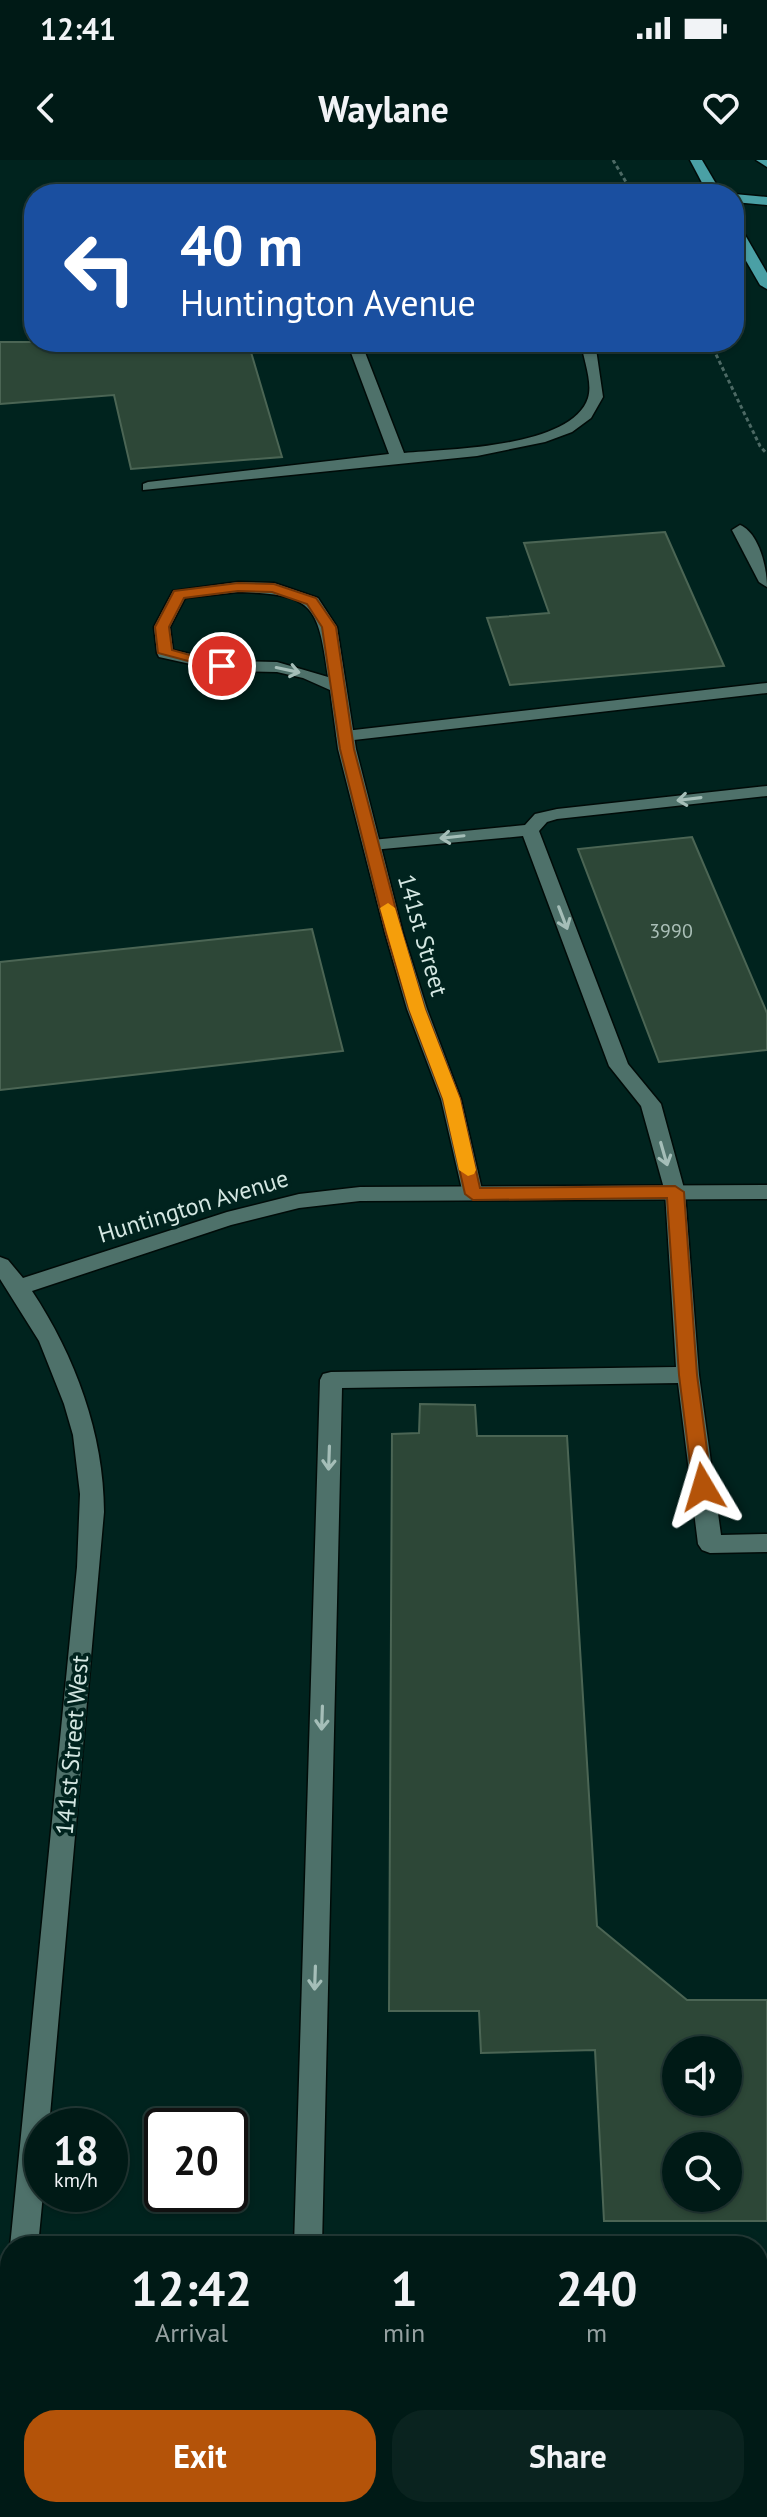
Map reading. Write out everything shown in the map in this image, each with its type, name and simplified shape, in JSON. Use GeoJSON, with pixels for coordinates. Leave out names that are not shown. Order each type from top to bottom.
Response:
{"type":"FeatureCollection","features":[{"type":"Feature","properties":{"kind":"highway"},"geometry":{"type":"LineString","coordinates":[[696,160],[709,184]]}},
{"type":"Feature","properties":{"kind":"highway"},"geometry":{"type":"LineString","coordinates":[[744,199],[767,201]]}},
{"type":"Feature","properties":{"kind":"highway"},"geometry":{"type":"LineString","coordinates":[[744,245],[767,285]]}},
{"type":"Feature","properties":{"kind":"street"},"geometry":{"type":"LineString","coordinates":[[358,352],[398,458]]}},
{"type":"Feature","properties":{"kind":"street"},"geometry":{"type":"LineString","coordinates":[[148,487],[524,444],[564,431],[584,418],[596,397],[589,352]]}},
{"type":"Feature","properties":{"kind":"street"},"geometry":{"type":"LineString","coordinates":[[740,530],[767,582]]}},
{"type":"Feature","properties":{"kind":"street","name":"141st Street"},"geometry":{"type":"LineString","coordinates":[[337,687],[308,674],[277,667],[222,666],[165,653],[162,627],[179,594],[238,587],[274,588],[312,601],[329,627],[345,736],[372,845],[417,1009],[451,1099],[473,1194]]}},
{"type":"Feature","properties":{"kind":"street"},"geometry":{"type":"LineString","coordinates":[[345,736],[767,688]]}},
{"type":"Feature","properties":{"kind":"street"},"geometry":{"type":"LineString","coordinates":[[372,845],[530,830],[541,818],[557,814],[767,791]]}},
{"type":"Feature","properties":{"kind":"street"},"geometry":{"type":"LineString","coordinates":[[530,830],[619,1066],[651,1104],[675,1192],[688,1375],[710,1544],[767,1543]]}},
{"type":"Feature","properties":{"kind":"street","name":"Huntington Avenue"},"geometry":{"type":"LineString","coordinates":[[21,1287],[227,1219],[299,1201],[360,1194],[767,1192]]}},
{"type":"Feature","properties":{"kind":"street","name":"141st Street West"},"geometry":{"type":"LineString","coordinates":[[0,1265],[21,1287],[59,1362],[83,1424],[92,1492],[89,1567],[25,2236]]}},
{"type":"Feature","properties":{"kind":"street"},"geometry":{"type":"LineString","coordinates":[[308,2236],[331,1380],[688,1375]]}},
{"type":"Feature","properties":{"kind":"path"},"geometry":{"type":"LineString","coordinates":[[613,160],[627,184]]}},
{"type":"Feature","properties":{"kind":"path"},"geometry":{"type":"LineString","coordinates":[[715,352],[760,446],[767,454]]}},
{"type":"Feature","properties":{"kind":"building"},"geometry":{"type":"Polygon","coordinates":[[[0,342],[24,342],[24,352],[251,352],[282,457],[131,469],[114,395],[0,404],[0,342]]]}},
{"type":"Feature","properties":{"kind":"building"},"geometry":{"type":"Polygon","coordinates":[[[665,532],[724,666],[510,685],[487,618],[549,613],[524,543],[665,532]]]}},
{"type":"Feature","properties":{"kind":"building"},"geometry":{"type":"Polygon","coordinates":[[[692,837],[767,1013],[767,1050],[659,1062],[578,849],[692,837]]]}},
{"type":"Feature","properties":{"kind":"building"},"geometry":{"type":"Polygon","coordinates":[[[312,929],[343,1051],[0,1090],[0,962],[312,929]]]}},
{"type":"Feature","properties":{"kind":"building"},"geometry":{"type":"Polygon","coordinates":[[[420,1404],[475,1405],[477,1436],[567,1436],[597,1926],[687,2000],[767,2000],[767,2221],[604,2221],[595,2050],[481,2053],[479,2011],[389,2011],[392,1434],[419,1433],[420,1404]]]}},
{"type":"Feature","properties":{"kind":"slow traffic"},"geometry":{"type":"LineString","coordinates":[[388,908],[417,1009],[451,1099],[468,1170]]}},
{"type":"Feature","properties":{"kind":"route"},"geometry":{"type":"LineString","coordinates":[[222,666],[165,653],[162,627],[179,594],[238,587],[274,588],[312,601],[329,627],[347,749],[394,933],[417,1009],[451,1099],[473,1194],[675,1192],[688,1375],[703,1487]]}}]}
